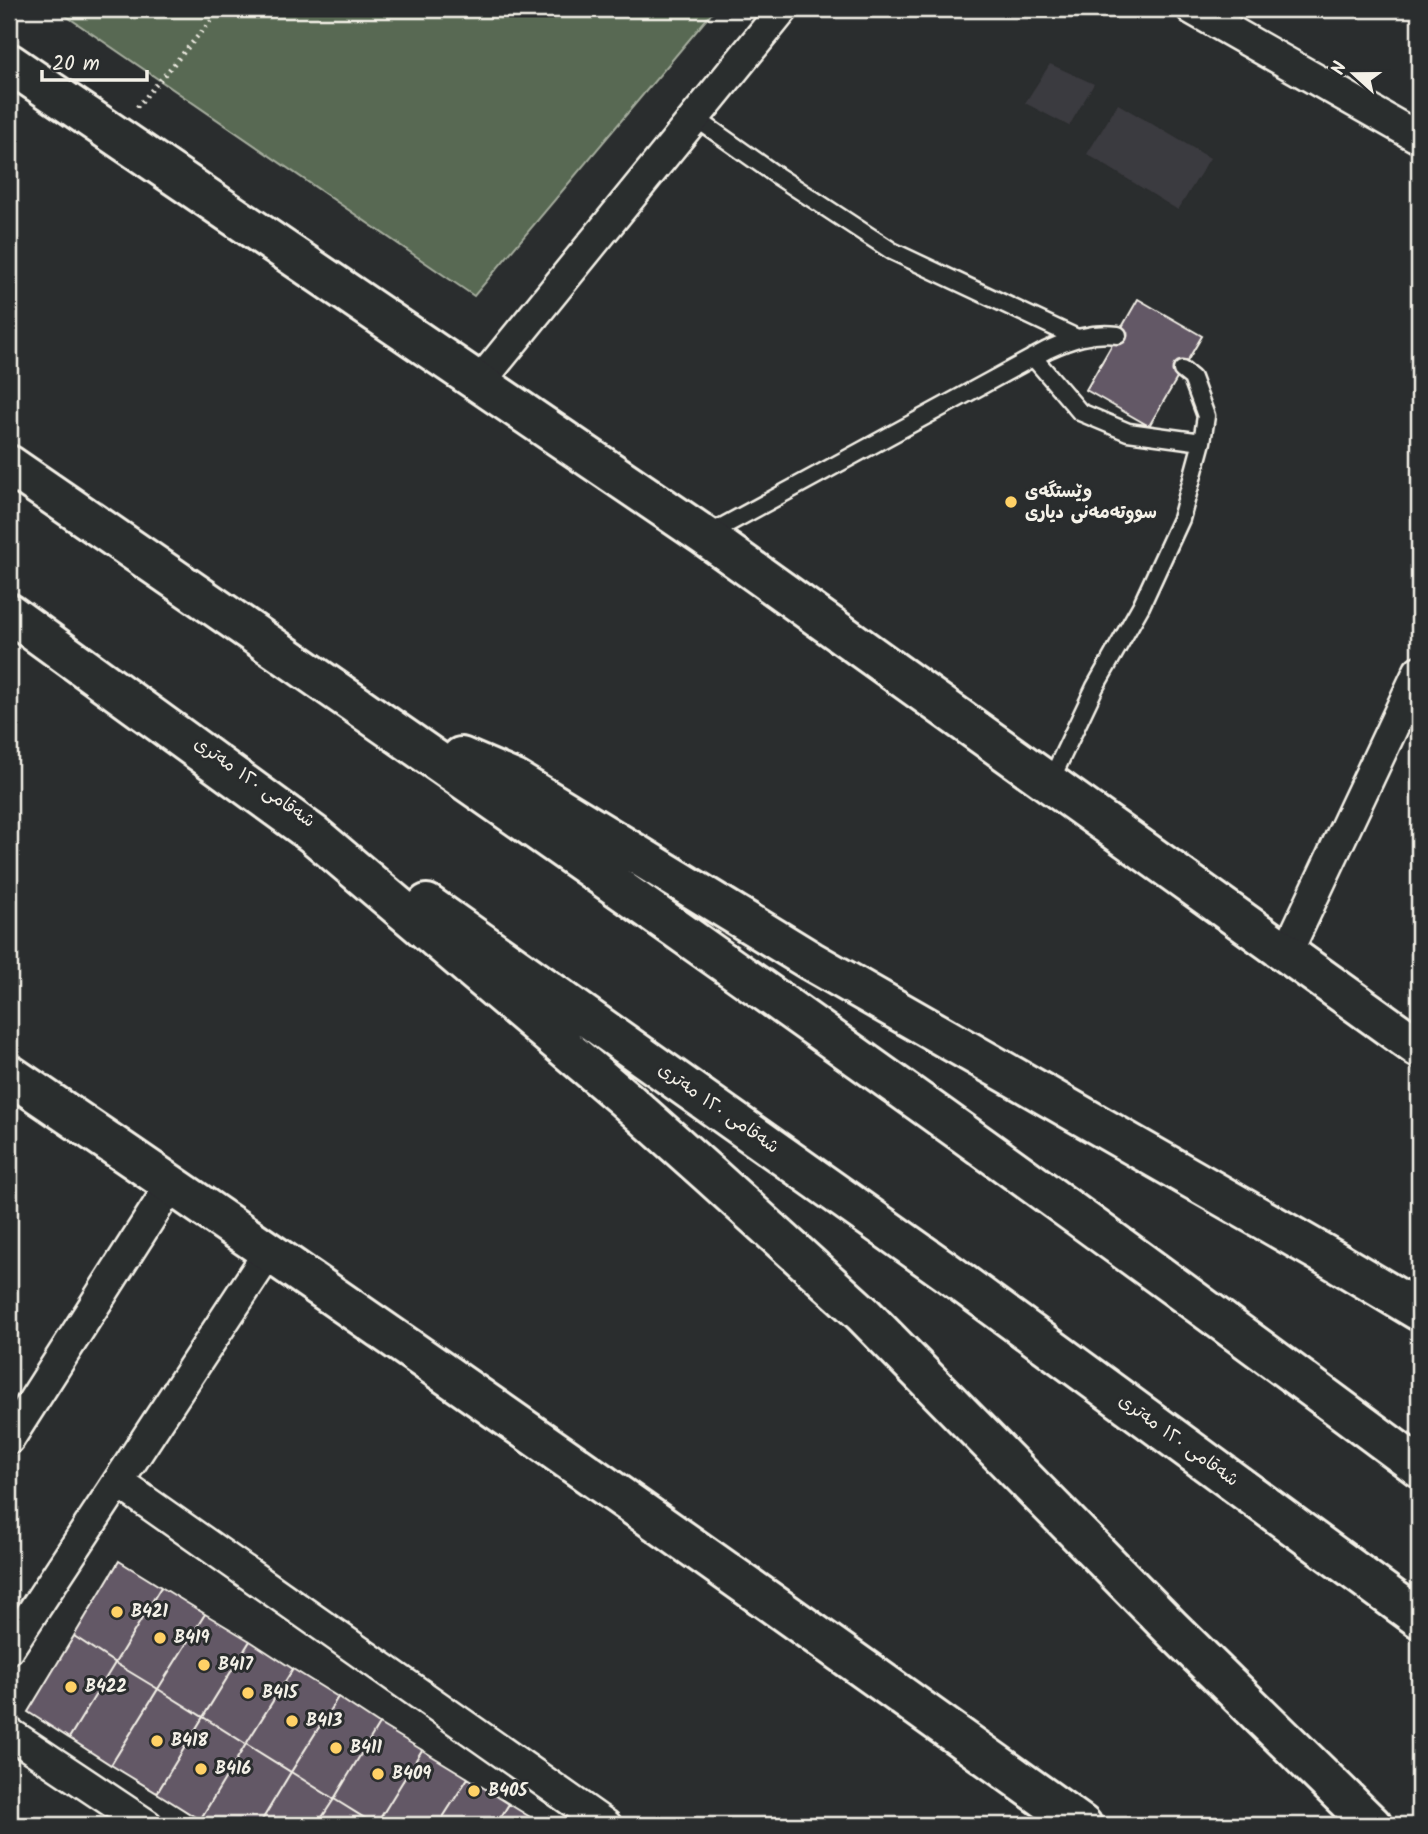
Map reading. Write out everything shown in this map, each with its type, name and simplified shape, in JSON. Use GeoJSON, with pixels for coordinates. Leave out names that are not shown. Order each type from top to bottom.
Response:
{"type":"FeatureCollection","features":[{"type":"Feature","properties":{"kind":"main road"},"geometry":{"type":"LineString","coordinates":[[9,63],[705,536],[1419,1048]]}},
{"type":"Feature","properties":{"kind":"main road"},"geometry":{"type":"LineString","coordinates":[[9,465],[387,724],[850,1052],[1419,1466]]}},
{"type":"Feature","properties":{"kind":"main road"},"geometry":{"type":"LineString","coordinates":[[9,613],[313,834],[700,1165],[863,1314],[1170,1627],[1373,1825]]}},
{"type":"Feature","properties":{"kind":"main road","name":"شەقامی ١٢٠ مەتری"},"geometry":{"type":"LineString","coordinates":[[9,613],[463,929],[936,1264],[1419,1618]]}},
{"type":"Feature","properties":{"kind":"main road"},"geometry":{"type":"LineString","coordinates":[[387,724],[515,780],[811,961],[1419,1311]]}},
{"type":"Feature","properties":{"kind":"main road"},"geometry":{"type":"LineString","coordinates":[[9,1074],[751,1587],[1082,1825]]}},
{"type":"Feature","properties":{"kind":"street"},"geometry":{"type":"LineString","coordinates":[[479,383],[783,9]]}},
{"type":"Feature","properties":{"kind":"street"},"geometry":{"type":"LineString","coordinates":[[1192,9],[1419,138]]}},
{"type":"Feature","properties":{"kind":"street"},"geometry":{"type":"LineString","coordinates":[[1287,952],[1419,671]]}},
{"type":"Feature","properties":{"kind":"street"},"geometry":{"type":"LineString","coordinates":[[10,1434],[171,1185]]}},
{"type":"Feature","properties":{"kind":"street"},"geometry":{"type":"LineString","coordinates":[[9,1648],[269,1252]]}},
{"type":"Feature","properties":{"kind":"street"},"geometry":{"type":"LineString","coordinates":[[118,1482],[606,1825]]}},
{"type":"Feature","properties":{"kind":"street"},"geometry":{"type":"LineString","coordinates":[[9,1733],[147,1825]]}},
{"type":"Feature","properties":{"kind":"lane"},"geometry":{"type":"LineString","coordinates":[[694,117],[892,251],[1075,337]]}},
{"type":"Feature","properties":{"kind":"lane"},"geometry":{"type":"LineString","coordinates":[[705,536],[1033,357],[1075,337],[1103,333],[1118,335]]}},
{"type":"Feature","properties":{"kind":"lane"},"geometry":{"type":"LineString","coordinates":[[1033,357],[1080,412],[1128,432],[1202,442]]}},
{"type":"Feature","properties":{"kind":"lane"},"geometry":{"type":"LineString","coordinates":[[1050,782],[1095,687],[1141,606],[1181,519],[1202,442],[1206,416],[1192,378],[1182,370]]}},
{"type":"Feature","properties":{"kind":"path"},"geometry":{"type":"LineString","coordinates":[[114,134],[221,9]]}},
{"type":"Feature","properties":{"kind":"shaded area"},"geometry":{"type":"Polygon","coordinates":[[[1050,64],[1094,84],[1069,126],[1025,103],[1050,64]]]}},
{"type":"Feature","properties":{"kind":"shaded area"},"geometry":{"type":"Polygon","coordinates":[[[1118,104],[1210,158],[1178,210],[1087,154],[1118,104]]]}},
{"type":"Feature","properties":{"kind":"green space"},"geometry":{"type":"Polygon","coordinates":[[[56,9],[715,9],[474,296],[56,9]]]}},
{"type":"Feature","properties":{"kind":"building"},"geometry":{"type":"Polygon","coordinates":[[[1138,299],[1202,336],[1149,426],[1086,390],[1138,299]]]}},
{"type":"Feature","properties":{"kind":"building","name":"B421"},"geometry":{"type":"Polygon","coordinates":[[[119,1561],[161,1587],[115,1663],[74,1636],[119,1561]]]}},
{"type":"Feature","properties":{"kind":"building","name":"B419"},"geometry":{"type":"Polygon","coordinates":[[[161,1587],[205,1614],[158,1689],[115,1663],[161,1587]]]}},
{"type":"Feature","properties":{"kind":"building","name":"B417"},"geometry":{"type":"Polygon","coordinates":[[[205,1614],[250,1641],[203,1717],[158,1689],[205,1614]]]}},
{"type":"Feature","properties":{"kind":"building","name":"B422"},"geometry":{"type":"Polygon","coordinates":[[[74,1636],[115,1663],[69,1738],[28,1712],[74,1636]]]}},
{"type":"Feature","properties":{"kind":"building","name":"B415"},"geometry":{"type":"Polygon","coordinates":[[[250,1641],[293,1669],[246,1744],[203,1717],[250,1641]]]}},
{"type":"Feature","properties":{"kind":"building"},"geometry":{"type":"Polygon","coordinates":[[[115,1663],[158,1689],[111,1765],[69,1738],[115,1663]]]}},
{"type":"Feature","properties":{"kind":"building","name":"B413"},"geometry":{"type":"Polygon","coordinates":[[[293,1669],[338,1697],[291,1772],[246,1744],[293,1669]]]}},
{"type":"Feature","properties":{"kind":"building","name":"B418"},"geometry":{"type":"Polygon","coordinates":[[[158,1689],[203,1717],[157,1793],[111,1765],[158,1689]]]}},
{"type":"Feature","properties":{"kind":"building","name":"B411"},"geometry":{"type":"Polygon","coordinates":[[[338,1697],[379,1724],[334,1799],[291,1772],[338,1697]]]}},
{"type":"Feature","properties":{"kind":"building","name":"B416"},"geometry":{"type":"Polygon","coordinates":[[[203,1717],[246,1744],[200,1820],[157,1793],[203,1717]]]}},
{"type":"Feature","properties":{"kind":"building","name":"B409"},"geometry":{"type":"Polygon","coordinates":[[[379,1724],[422,1750],[376,1825],[334,1799],[379,1724]]]}},
{"type":"Feature","properties":{"kind":"building"},"geometry":{"type":"Polygon","coordinates":[[[246,1744],[291,1772],[259,1825],[209,1825],[200,1820],[246,1744]]]}},
{"type":"Feature","properties":{"kind":"building"},"geometry":{"type":"Polygon","coordinates":[[[422,1750],[468,1778],[438,1825],[376,1825],[422,1750]]]}},
{"type":"Feature","properties":{"kind":"building"},"geometry":{"type":"Polygon","coordinates":[[[291,1772],[334,1799],[317,1825],[259,1825],[291,1772]]]}},
{"type":"Feature","properties":{"kind":"building","name":"B405"},"geometry":{"type":"Polygon","coordinates":[[[468,1778],[509,1804],[496,1825],[438,1825],[468,1778]]]}},
{"type":"Feature","properties":{"kind":"building"},"geometry":{"type":"Polygon","coordinates":[[[334,1799],[376,1825],[317,1825],[334,1799]]]}},
{"type":"Feature","properties":{"kind":"building"},"geometry":{"type":"Polygon","coordinates":[[[509,1804],[543,1825],[496,1825],[509,1804]]]}},
{"type":"Feature","properties":{"kind":"place","name":"وێستگەی سووتەمەنی دیاری"},"geometry":{"type":"Point","coordinates":[1011,502]}},
{"type":"Feature","properties":{"kind":"place","name":"B421"},"geometry":{"type":"Point","coordinates":[117,1612]}},
{"type":"Feature","properties":{"kind":"place","name":"B419"},"geometry":{"type":"Point","coordinates":[160,1638]}},
{"type":"Feature","properties":{"kind":"place","name":"B417"},"geometry":{"type":"Point","coordinates":[204,1665]}},
{"type":"Feature","properties":{"kind":"place","name":"B422"},"geometry":{"type":"Point","coordinates":[71,1687]}},
{"type":"Feature","properties":{"kind":"place","name":"B415"},"geometry":{"type":"Point","coordinates":[248,1693]}},
{"type":"Feature","properties":{"kind":"place","name":"B413"},"geometry":{"type":"Point","coordinates":[292,1721]}},
{"type":"Feature","properties":{"kind":"place","name":"B418"},"geometry":{"type":"Point","coordinates":[157,1741]}},
{"type":"Feature","properties":{"kind":"place","name":"B411"},"geometry":{"type":"Point","coordinates":[336,1748]}},
{"type":"Feature","properties":{"kind":"place","name":"B416"},"geometry":{"type":"Point","coordinates":[201,1769]}},
{"type":"Feature","properties":{"kind":"place","name":"B409"},"geometry":{"type":"Point","coordinates":[378,1774]}},
{"type":"Feature","properties":{"kind":"place","name":"B405"},"geometry":{"type":"Point","coordinates":[474,1791]}}]}
